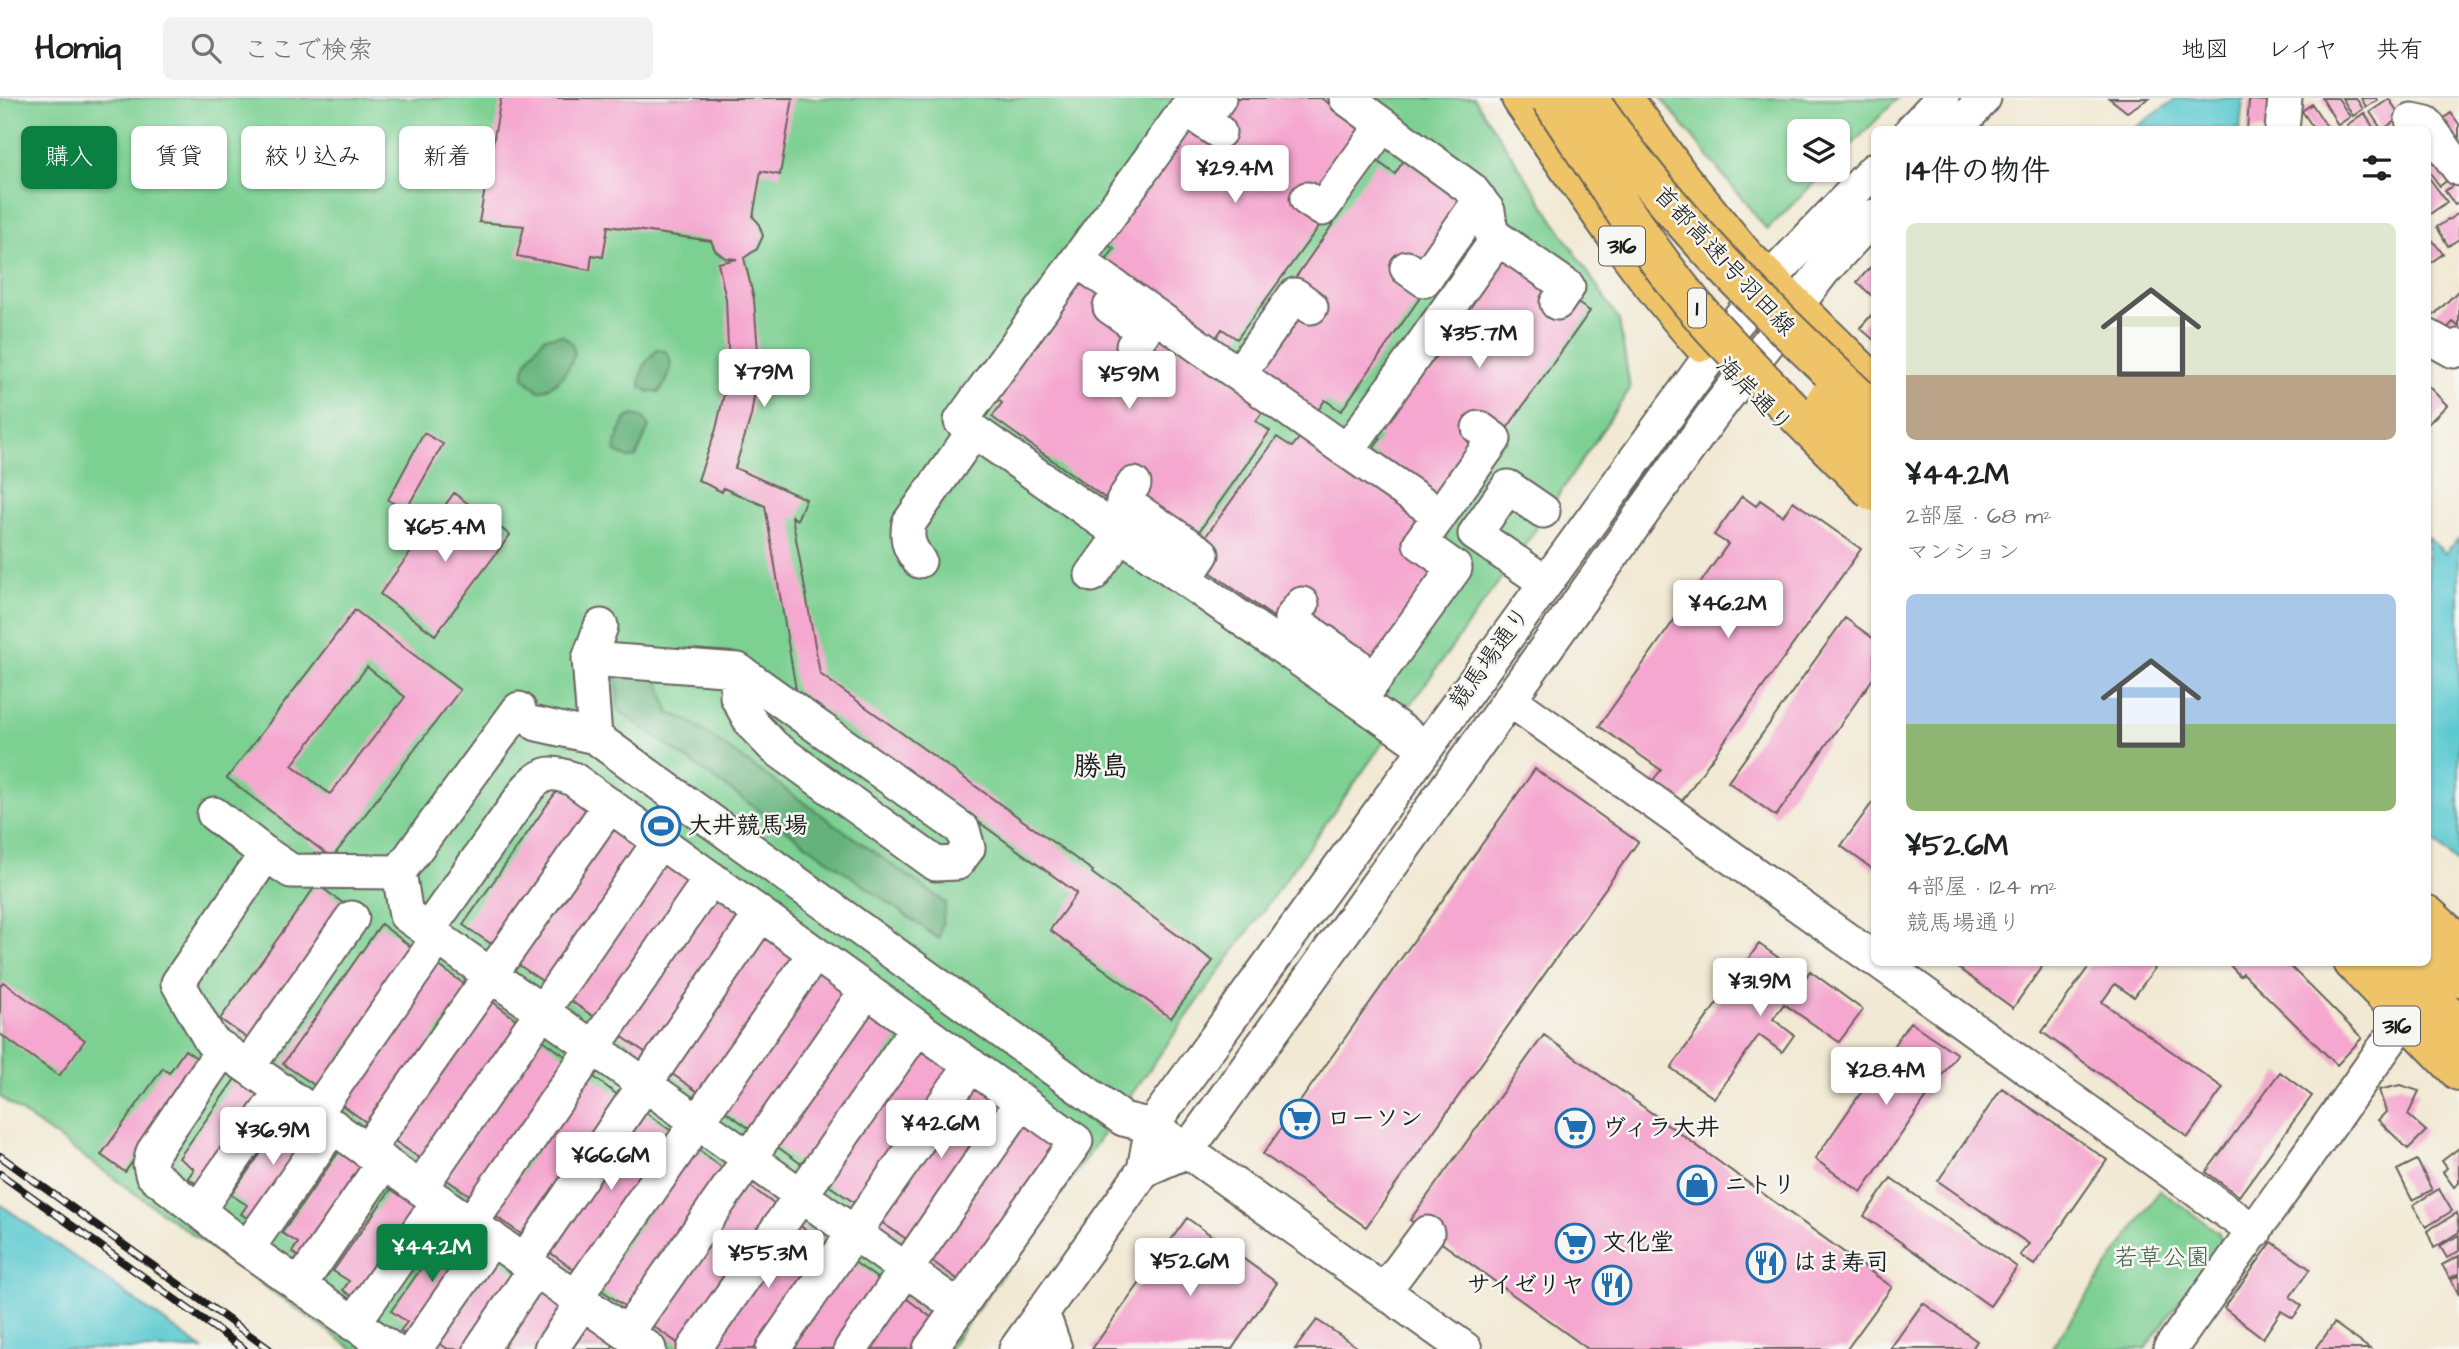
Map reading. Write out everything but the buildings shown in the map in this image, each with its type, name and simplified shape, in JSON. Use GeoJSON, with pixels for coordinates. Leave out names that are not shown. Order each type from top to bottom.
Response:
{"type":"FeatureCollection","features":[{"type":"Feature","properties":{"kind":"main road","name":"海岸通り"},"geometry":{"type":"LineString","coordinates":[[1521,98],[1651,284],[1739,382],[1871,510]]}},
{"type":"Feature","properties":{"kind":"main road","name":"首都高速1号羽田線"},"geometry":{"type":"LineString","coordinates":[[1550,98],[1651,248],[1706,320],[1871,489]]}},
{"type":"Feature","properties":{"kind":"main road","name":"首都高速1号羽田線"},"geometry":{"type":"LineString","coordinates":[[1588,98],[1656,189],[1703,245],[1761,305],[1871,409]]}},
{"type":"Feature","properties":{"kind":"main road"},"geometry":{"type":"LineString","coordinates":[[1623,98],[1712,219],[1781,294],[1871,381]]}},
{"type":"Feature","properties":{"kind":"main road"},"geometry":{"type":"LineString","coordinates":[[1656,189],[1710,273],[1779,353],[1871,445]]}},
{"type":"Feature","properties":{"kind":"main road"},"geometry":{"type":"LineString","coordinates":[[2431,924],[2450,969]]}},
{"type":"Feature","properties":{"kind":"main road"},"geometry":{"type":"LineString","coordinates":[[2431,951],[2450,969]]}},
{"type":"Feature","properties":{"kind":"main road","name":"316"},"geometry":{"type":"LineString","coordinates":[[2338,966],[2459,1090]]}},
{"type":"Feature","properties":{"kind":"main road"},"geometry":{"type":"LineString","coordinates":[[2357,966],[2459,1071]]}},
{"type":"Feature","properties":{"kind":"main road"},"geometry":{"type":"LineString","coordinates":[[2394,966],[2459,1026]]}},
{"type":"Feature","properties":{"kind":"street"},"geometry":{"type":"LineString","coordinates":[[1194,98],[961,421],[1426,748]]}},
{"type":"Feature","properties":{"kind":"street"},"geometry":{"type":"LineString","coordinates":[[1219,98],[1203,121],[1219,132]]}},
{"type":"Feature","properties":{"kind":"street"},"geometry":{"type":"LineString","coordinates":[[1346,98],[1472,189],[1488,211],[1492,234],[1493,245],[1358,458],[1357,482],[1423,528],[1410,545]]}},
{"type":"Feature","properties":{"kind":"street"},"geometry":{"type":"LineString","coordinates":[[1916,126],[1942,98]]}},
{"type":"Feature","properties":{"kind":"street"},"geometry":{"type":"LineString","coordinates":[[1959,126],[1984,98]]}},
{"type":"Feature","properties":{"kind":"street"},"geometry":{"type":"LineString","coordinates":[[2282,126],[2285,98]]}},
{"type":"Feature","properties":{"kind":"street"},"geometry":{"type":"LineString","coordinates":[[2404,116],[2428,126]]}},
{"type":"Feature","properties":{"kind":"street"},"geometry":{"type":"LineString","coordinates":[[1307,199],[1322,209],[1383,125]]}},
{"type":"Feature","properties":{"kind":"street"},"geometry":{"type":"LineString","coordinates":[[2431,130],[2459,169]]}},
{"type":"Feature","properties":{"kind":"street","name":"競馬場通り"},"geometry":{"type":"LineString","coordinates":[[1187,1151],[1739,382],[1781,294],[1871,174]]}},
{"type":"Feature","properties":{"kind":"street"},"geometry":{"type":"LineString","coordinates":[[1407,268],[1424,280],[1480,200]]}},
{"type":"Feature","properties":{"kind":"street","name":"競馬場通り"},"geometry":{"type":"LineString","coordinates":[[1016,1349],[1144,1170],[1152,1126],[1712,354],[1781,294],[1823,271],[1871,219]]}},
{"type":"Feature","properties":{"kind":"street"},"geometry":{"type":"LineString","coordinates":[[1492,234],[1567,287],[1557,303]]}},
{"type":"Feature","properties":{"kind":"street"},"geometry":{"type":"LineString","coordinates":[[1072,268],[1144,331],[1133,346]]}},
{"type":"Feature","properties":{"kind":"street"},"geometry":{"type":"LineString","coordinates":[[1072,268],[1239,374],[1440,515]]}},
{"type":"Feature","properties":{"kind":"street"},"geometry":{"type":"LineString","coordinates":[[1239,374],[1295,295],[1311,307]]}},
{"type":"Feature","properties":{"kind":"street"},"geometry":{"type":"LineString","coordinates":[[1349,695],[1455,568],[1420,543],[1494,439],[1479,428]]}},
{"type":"Feature","properties":{"kind":"street"},"geometry":{"type":"LineString","coordinates":[[919,561],[909,548],[909,523],[974,431]]}},
{"type":"Feature","properties":{"kind":"street"},"geometry":{"type":"LineString","coordinates":[[1134,484],[1123,501],[1202,554],[1185,579]]}},
{"type":"Feature","properties":{"kind":"street"},"geometry":{"type":"LineString","coordinates":[[1543,511],[1508,487],[1475,534],[1545,582]]}},
{"type":"Feature","properties":{"kind":"street"},"geometry":{"type":"LineString","coordinates":[[1092,575],[1121,534]]}},
{"type":"Feature","properties":{"kind":"street"},"geometry":{"type":"LineString","coordinates":[[1301,604],[1291,618],[1356,664],[1349,695]]}},
{"type":"Feature","properties":{"kind":"street"},"geometry":{"type":"LineString","coordinates":[[595,737],[589,659],[601,626]]}},
{"type":"Feature","properties":{"kind":"street"},"geometry":{"type":"LineString","coordinates":[[589,659],[738,670],[963,830],[968,848],[957,863],[936,864],[774,747],[752,724],[737,697],[738,670]]}},
{"type":"Feature","properties":{"kind":"street"},"geometry":{"type":"LineString","coordinates":[[1509,699],[1871,957]]}},
{"type":"Feature","properties":{"kind":"street"},"geometry":{"type":"LineString","coordinates":[[960,1307],[406,915],[399,872],[528,717],[595,737],[1123,1119],[1152,1126],[1465,1349]]}},
{"type":"Feature","properties":{"kind":"street"},"geometry":{"type":"LineString","coordinates":[[247,1249],[433,934],[528,788],[538,777],[555,772],[573,779],[610,805],[1076,1141],[930,1349]]}},
{"type":"Feature","properties":{"kind":"street"},"geometry":{"type":"LineString","coordinates":[[299,1286],[376,1156],[491,975],[610,805]]}},
{"type":"Feature","properties":{"kind":"street"},"geometry":{"type":"LineString","coordinates":[[214,814],[290,871],[399,872]]}},
{"type":"Feature","properties":{"kind":"street"},"geometry":{"type":"LineString","coordinates":[[353,1324],[429,1194],[542,1011],[660,841]]}},
{"type":"Feature","properties":{"kind":"street"},"geometry":{"type":"LineString","coordinates":[[266,854],[178,983],[211,1041],[580,1300],[634,1342],[750,1158],[867,990]]}},
{"type":"Feature","properties":{"kind":"street"},"geometry":{"type":"LineString","coordinates":[[415,1349],[481,1231],[593,1048],[711,878]]}},
{"type":"Feature","properties":{"kind":"street"},"geometry":{"type":"LineString","coordinates":[[481,1349],[530,1265],[645,1084],[761,914]]}},
{"type":"Feature","properties":{"kind":"street"},"geometry":{"type":"LineString","coordinates":[[352,918],[153,1152],[150,1165],[152,1174],[247,1249],[391,1349]]}},
{"type":"Feature","properties":{"kind":"street"},"geometry":{"type":"LineString","coordinates":[[551,1349],[580,1300],[698,1122],[815,953]]}},
{"type":"Feature","properties":{"kind":"street"},"geometry":{"type":"LineString","coordinates":[[1885,966],[2091,1132],[2255,1232]]}},
{"type":"Feature","properties":{"kind":"street"},"geometry":{"type":"LineString","coordinates":[[694,1349],[918,1027]]}},
{"type":"Feature","properties":{"kind":"street"},"geometry":{"type":"LineString","coordinates":[[2170,1349],[2399,1027]]}},
{"type":"Feature","properties":{"kind":"street"},"geometry":{"type":"LineString","coordinates":[[773,1349],[971,1065]]}},
{"type":"Feature","properties":{"kind":"street"},"geometry":{"type":"LineString","coordinates":[[198,1210],[282,1090]]}},
{"type":"Feature","properties":{"kind":"street"},"geometry":{"type":"LineString","coordinates":[[851,1349],[1022,1101]]}},
{"type":"Feature","properties":{"kind":"street"},"geometry":{"type":"LineString","coordinates":[[1144,1170],[1187,1151]]}},
{"type":"Feature","properties":{"kind":"street"},"geometry":{"type":"LineString","coordinates":[[1384,1291],[1427,1233]]}},
{"type":"Feature","properties":{"kind":"street"},"geometry":{"type":"LineString","coordinates":[[1042,1312],[1055,1349]]}},
{"type":"Feature","properties":{"kind":"green space","name":"大井競馬場"},"geometry":{"type":"Polygon","coordinates":[[[0,98],[1474,98],[1619,320],[1630,389],[1525,545],[949,1349],[353,1349],[0,1097],[0,98]]]}},
{"type":"Feature","properties":{"kind":"green space"},"geometry":{"type":"Polygon","coordinates":[[[1661,98],[1898,98],[1850,147],[1850,119],[1787,119],[1787,182],[1815,182],[1767,230],[1661,98]]]}},
{"type":"Feature","properties":{"kind":"green space"},"geometry":{"type":"Polygon","coordinates":[[[562,335],[572,343],[575,354],[562,377],[552,386],[539,391],[524,379],[527,362],[545,337],[562,335]]]}},
{"type":"Feature","properties":{"kind":"green space"},"geometry":{"type":"Polygon","coordinates":[[[658,349],[667,352],[671,362],[670,373],[659,392],[649,392],[641,387],[642,371],[658,349]]]}},
{"type":"Feature","properties":{"kind":"green space"},"geometry":{"type":"Polygon","coordinates":[[[634,415],[644,418],[649,427],[636,457],[629,458],[616,452],[615,444],[626,418],[634,415]]]}},
{"type":"Feature","properties":{"kind":"green space"},"geometry":{"type":"Polygon","coordinates":[[[617,667],[657,675],[669,713],[689,721],[946,903],[939,939],[618,710],[617,667]]]}},
{"type":"Feature","properties":{"kind":"green space","name":"若草公園"},"geometry":{"type":"Polygon","coordinates":[[[2160,1190],[2219,1233],[2221,1243],[2145,1349],[2052,1347],[2160,1190]]]}},
{"type":"Feature","properties":{"kind":"water"},"geometry":{"type":"Polygon","coordinates":[[[2178,98],[2246,98],[2243,100],[2240,126],[2137,126],[2178,98]]]}},
{"type":"Feature","properties":{"kind":"water"},"geometry":{"type":"Polygon","coordinates":[[[2459,538],[2459,865],[2431,838],[2431,541],[2445,553],[2459,538]]]}},
{"type":"Feature","properties":{"kind":"water"},"geometry":{"type":"Polygon","coordinates":[[[0,1204],[203,1349],[0,1349],[0,1204]]]}},
{"type":"Feature","properties":{"kind":"railway"},"geometry":{"type":"LineString","coordinates":[[0,1156],[269,1349]]}},
{"type":"Feature","properties":{"kind":"railway"},"geometry":{"type":"LineString","coordinates":[[0,1174],[244,1349]]}},
{"type":"Feature","properties":{"kind":"place","name":"大井競馬場"},"geometry":{"type":"Point","coordinates":[661,826]}},
{"type":"Feature","properties":{"kind":"place","name":"ローソン"},"geometry":{"type":"Point","coordinates":[1300,1119]}},
{"type":"Feature","properties":{"kind":"place","name":"ヴィラ大井"},"geometry":{"type":"Point","coordinates":[1575,1128]}},
{"type":"Feature","properties":{"kind":"place","name":"ニトリ"},"geometry":{"type":"Point","coordinates":[1697,1185]}},
{"type":"Feature","properties":{"kind":"place","name":"文化堂"},"geometry":{"type":"Point","coordinates":[1575,1243]}},
{"type":"Feature","properties":{"kind":"place","name":"はま寿司"},"geometry":{"type":"Point","coordinates":[1766,1263]}},
{"type":"Feature","properties":{"kind":"place","name":"サイゼリヤ"},"geometry":{"type":"Point","coordinates":[1612,1285]}},
{"type":"Feature","properties":{"kind":"district","name":"勝島"},"geometry":{"type":"Point","coordinates":[1101,766]}}]}
